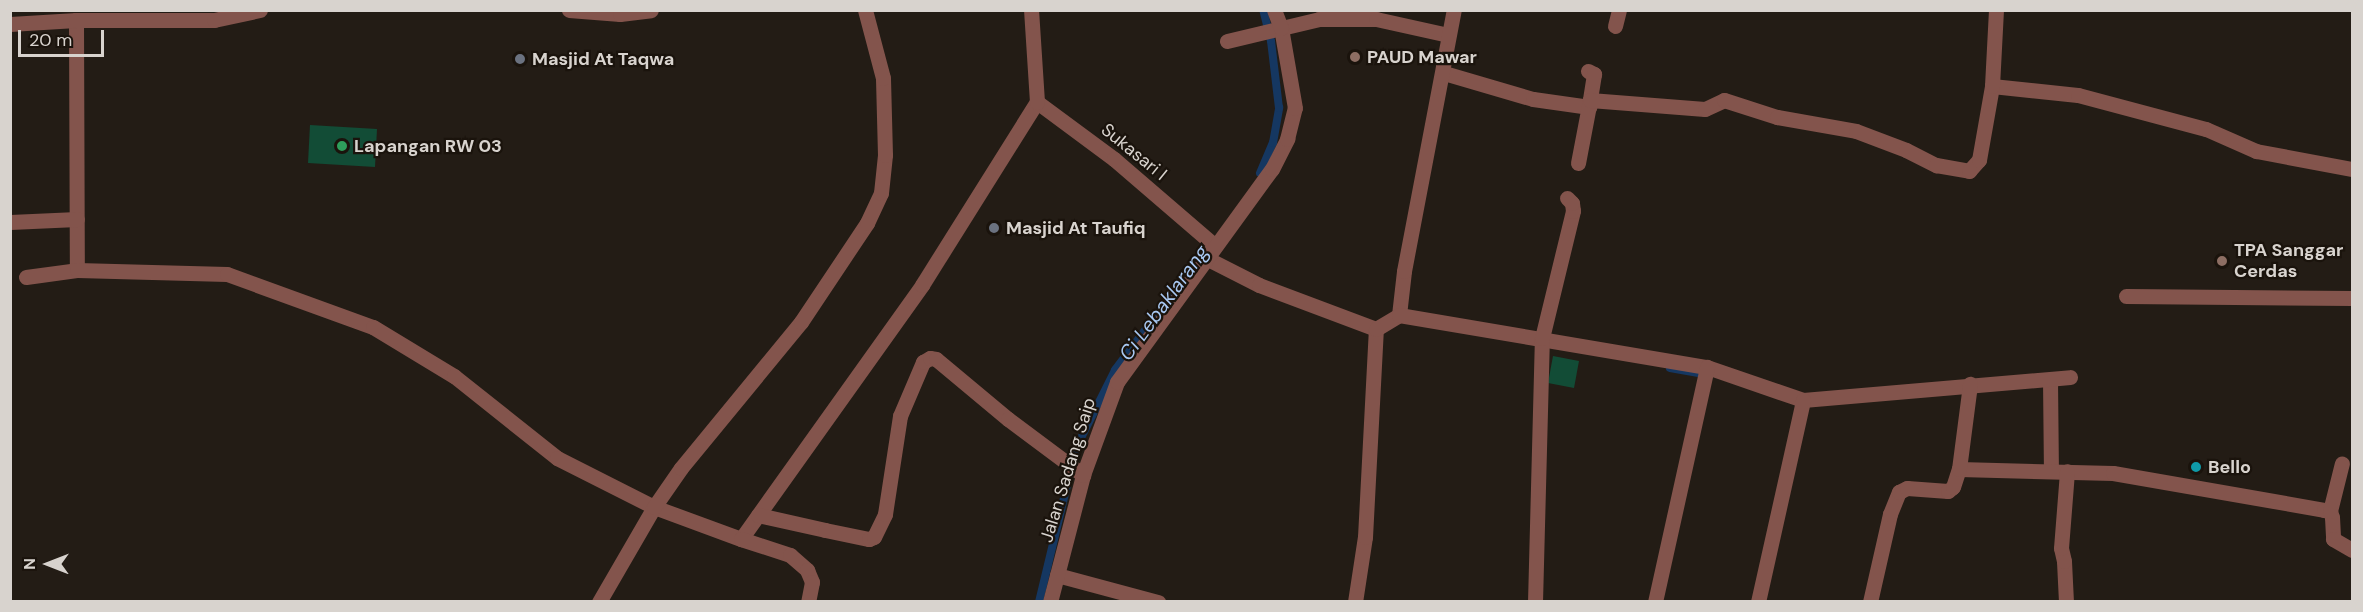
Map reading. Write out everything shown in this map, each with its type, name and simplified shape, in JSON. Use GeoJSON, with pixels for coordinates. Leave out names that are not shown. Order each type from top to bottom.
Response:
{"type":"FeatureCollection","features":[{"type":"Feature","properties":{"kind":"street"},"geometry":{"type":"LineString","coordinates":[[10,24],[76,20],[214,20],[260,10]]}},
{"type":"Feature","properties":{"kind":"street"},"geometry":{"type":"LineString","coordinates":[[569,10],[620,14],[651,10]]}},
{"type":"Feature","properties":{"kind":"street"},"geometry":{"type":"LineString","coordinates":[[599,602],[654,507],[681,468],[801,322],[867,223],[881,193],[885,155],[882,78],[865,10]]}},
{"type":"Feature","properties":{"kind":"street"},"geometry":{"type":"LineString","coordinates":[[741,539],[922,285],[1037,102],[1031,10]]}},
{"type":"Feature","properties":{"kind":"street","name":"Jalan Sadang Saip"},"geometry":{"type":"LineString","coordinates":[[1050,602],[1081,473],[1117,382],[1209,246],[1272,169],[1287,139],[1295,108],[1273,30],[1274,10]]}},
{"type":"Feature","properties":{"kind":"street"},"geometry":{"type":"LineString","coordinates":[[1399,315],[1404,271],[1444,74],[1448,35],[1454,10]]}},
{"type":"Feature","properties":{"kind":"street"},"geometry":{"type":"LineString","coordinates":[[1444,74],[1533,99],[1705,109],[1724,100],[1778,117],[1856,131],[1906,150],[1936,165],[1969,171],[1979,160],[1992,86],[1996,10]]}},
{"type":"Feature","properties":{"kind":"street"},"geometry":{"type":"LineString","coordinates":[[1227,41],[1319,19],[1376,19],[1448,35]]}},
{"type":"Feature","properties":{"kind":"street"},"geometry":{"type":"LineString","coordinates":[[76,20],[77,270]]}},
{"type":"Feature","properties":{"kind":"street"},"geometry":{"type":"LineString","coordinates":[[1578,163],[1594,74],[1588,71]]}},
{"type":"Feature","properties":{"kind":"street"},"geometry":{"type":"LineString","coordinates":[[1992,86],[2078,95],[2206,129],[2256,151],[2352,169]]}},
{"type":"Feature","properties":{"kind":"street","name":"Sukasari I"},"geometry":{"type":"LineString","coordinates":[[1037,102],[1114,159],[1209,246],[1259,285],[1376,329]]}},
{"type":"Feature","properties":{"kind":"street"},"geometry":{"type":"LineString","coordinates":[[1535,602],[1542,338],[1573,211],[1572,203],[1567,198]]}},
{"type":"Feature","properties":{"kind":"street"},"geometry":{"type":"LineString","coordinates":[[10,222],[77,219]]}},
{"type":"Feature","properties":{"kind":"street"},"geometry":{"type":"LineString","coordinates":[[26,277],[77,270],[227,274],[373,327],[454,376],[557,458],[654,507],[790,555],[807,570],[812,582],[808,602]]}},
{"type":"Feature","properties":{"kind":"street"},"geometry":{"type":"LineString","coordinates":[[2126,296],[2352,298]]}},
{"type":"Feature","properties":{"kind":"street"},"geometry":{"type":"LineString","coordinates":[[1355,602],[1365,537],[1376,329],[1399,315],[1707,367],[1803,400],[2070,377]]}},
{"type":"Feature","properties":{"kind":"street"},"geometry":{"type":"LineString","coordinates":[[758,515],[825,530],[874,537],[885,514],[900,416],[923,362],[930,358],[936,359],[1008,419],[1081,473]]}},
{"type":"Feature","properties":{"kind":"street"},"geometry":{"type":"LineString","coordinates":[[1655,602],[1707,367]]}},
{"type":"Feature","properties":{"kind":"street"},"geometry":{"type":"LineString","coordinates":[[2050,380],[2051,471]]}},
{"type":"Feature","properties":{"kind":"street"},"geometry":{"type":"LineString","coordinates":[[1870,602],[1890,514],[1899,492],[1906,488],[1948,491],[1953,487],[1959,469],[1970,384]]}},
{"type":"Feature","properties":{"kind":"street"},"geometry":{"type":"LineString","coordinates":[[1758,602],[1803,400]]}},
{"type":"Feature","properties":{"kind":"street"},"geometry":{"type":"LineString","coordinates":[[2342,463],[2330,512],[2333,539],[2352,550]]}},
{"type":"Feature","properties":{"kind":"street"},"geometry":{"type":"LineString","coordinates":[[1959,469],[2113,473],[2330,512]]}},
{"type":"Feature","properties":{"kind":"street"},"geometry":{"type":"LineString","coordinates":[[2066,602],[2061,548],[2067,471]]}},
{"type":"Feature","properties":{"kind":"street"},"geometry":{"type":"LineString","coordinates":[[1058,575],[1158,602]]}},
{"type":"Feature","properties":{"kind":"green space","name":"Lapangan RW 03"},"geometry":{"type":"Polygon","coordinates":[[[310,125],[377,129],[375,167],[308,163],[310,125]]]}},
{"type":"Feature","properties":{"kind":"green space"},"geometry":{"type":"Polygon","coordinates":[[[1553,356],[1579,361],[1574,388],[1548,383],[1553,356]]]}},
{"type":"Feature","properties":{"kind":"waterway","name":"Ci Lebaklarang"},"geometry":{"type":"LineString","coordinates":[[1260,173],[1273,143],[1279,108],[1271,41],[1263,10]]}},
{"type":"Feature","properties":{"kind":"waterway","name":"Ci Lebaklarang"},"geometry":{"type":"LineString","coordinates":[[1039,602],[1076,448],[1115,370],[1173,293]]}},
{"type":"Feature","properties":{"kind":"waterway"},"geometry":{"type":"LineString","coordinates":[[1670,368],[1708,375]]}},
{"type":"Feature","properties":{"kind":"place","name":"PAUD Mawar"},"geometry":{"type":"Point","coordinates":[1355,57]}},
{"type":"Feature","properties":{"kind":"place","name":"Masjid At Taqwa"},"geometry":{"type":"Point","coordinates":[520,59]}},
{"type":"Feature","properties":{"kind":"place","name":"Lapangan RW 03"},"geometry":{"type":"Point","coordinates":[342,146]}},
{"type":"Feature","properties":{"kind":"place","name":"Masjid At Taufiq"},"geometry":{"type":"Point","coordinates":[994,228]}},
{"type":"Feature","properties":{"kind":"place","name":"TPA Sanggar Cerdas"},"geometry":{"type":"Point","coordinates":[2222,261]}},
{"type":"Feature","properties":{"kind":"place","name":"Bello"},"geometry":{"type":"Point","coordinates":[2196,467]}}]}
